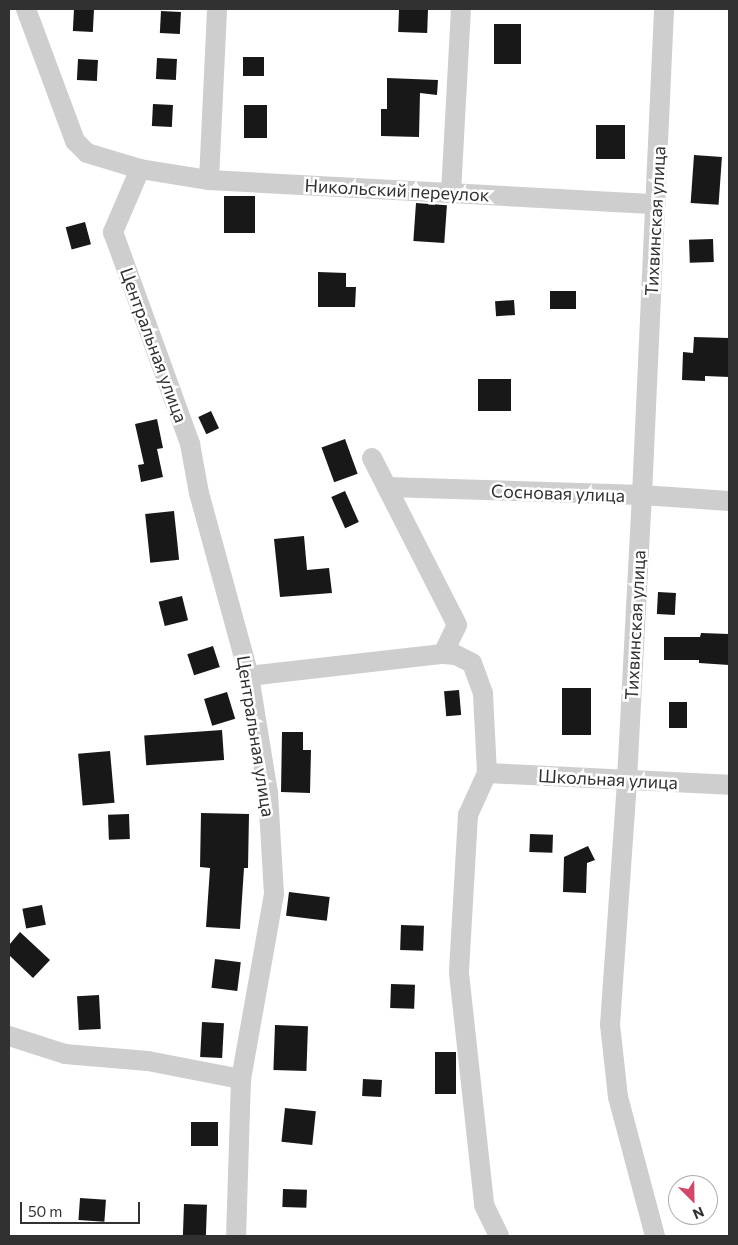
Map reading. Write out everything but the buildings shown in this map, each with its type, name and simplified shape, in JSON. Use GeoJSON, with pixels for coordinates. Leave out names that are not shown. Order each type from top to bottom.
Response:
{"type":"FeatureCollection","features":[{"type":"Feature","properties":{"kind":"street","name":"Никольский переулок"},"geometry":{"type":"LineString","coordinates":[[25,9],[76,141],[88,153],[140,169],[208,180],[655,204]]}},
{"type":"Feature","properties":{"kind":"street"},"geometry":{"type":"LineString","coordinates":[[208,180],[217,9]]}},
{"type":"Feature","properties":{"kind":"street"},"geometry":{"type":"LineString","coordinates":[[451,192],[461,9]]}},
{"type":"Feature","properties":{"kind":"street","name":"Тихвинская улица"},"geometry":{"type":"LineString","coordinates":[[655,1236],[618,1097],[610,1025],[627,780],[664,9]]}},
{"type":"Feature","properties":{"kind":"street","name":"Центральная улица"},"geometry":{"type":"LineString","coordinates":[[140,169],[113,232],[190,444],[199,494],[250,676],[268,793],[274,894],[241,1079],[236,1236]]}},
{"type":"Feature","properties":{"kind":"street"},"geometry":{"type":"LineString","coordinates":[[372,458],[457,625],[443,654]]}},
{"type":"Feature","properties":{"kind":"street","name":"Сосновая улица"},"geometry":{"type":"LineString","coordinates":[[387,487],[642,495],[729,501]]}},
{"type":"Feature","properties":{"kind":"street"},"geometry":{"type":"LineString","coordinates":[[250,676],[443,654],[456,655],[472,663],[483,694],[487,773],[468,815],[459,973],[484,1205],[498,1236]]}},
{"type":"Feature","properties":{"kind":"street","name":"Школьная улица"},"geometry":{"type":"LineString","coordinates":[[487,773],[729,785]]}},
{"type":"Feature","properties":{"kind":"street"},"geometry":{"type":"LineString","coordinates":[[9,1036],[65,1054],[148,1061],[241,1079]]}}]}
